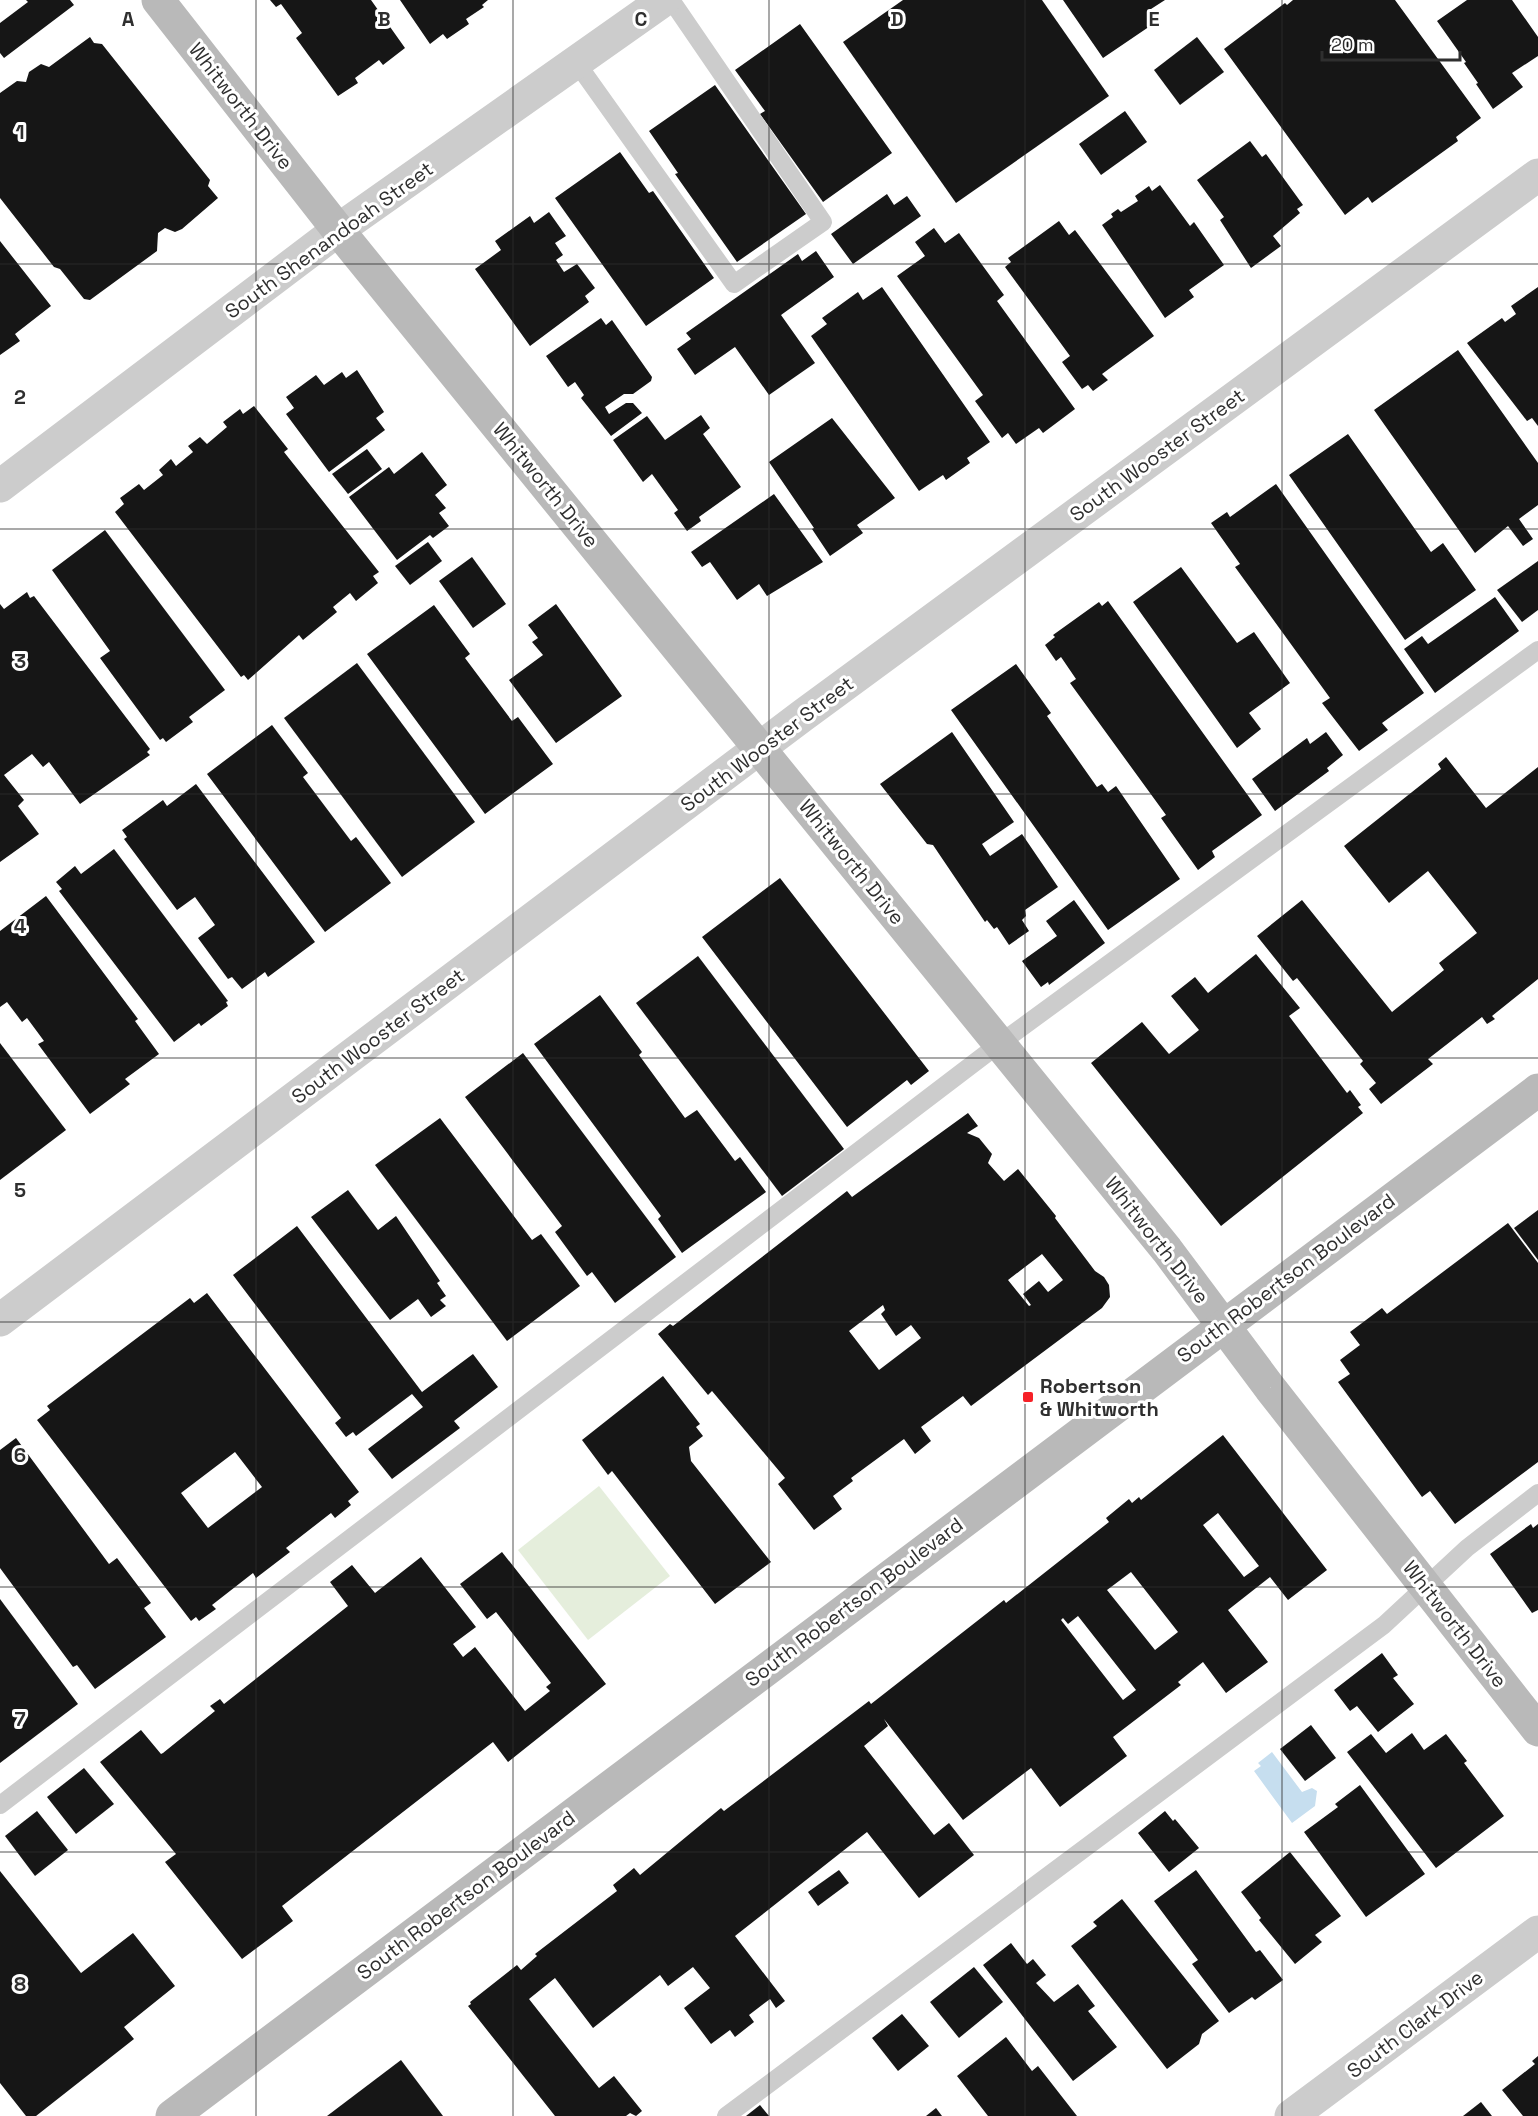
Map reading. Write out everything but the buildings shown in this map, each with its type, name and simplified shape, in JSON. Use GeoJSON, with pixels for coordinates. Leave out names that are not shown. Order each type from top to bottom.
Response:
{"type":"FeatureCollection","features":[{"type":"Feature","properties":{"kind":"street","name":"Whitworth Drive"},"geometry":{"type":"LineString","coordinates":[[158,0],[338,230],[1167,1250],[1538,1730]]}},
{"type":"Feature","properties":{"kind":"street","name":"South Shenandoah Street"},"geometry":{"type":"LineString","coordinates":[[0,486],[338,230],[664,0]]}},
{"type":"Feature","properties":{"kind":"street","name":"South Wooster Street"},"geometry":{"type":"LineString","coordinates":[[0,1320],[761,748],[1538,176]]}},
{"type":"Feature","properties":{"kind":"street","name":"South Robertson Boulevard"},"geometry":{"type":"LineString","coordinates":[[172,2116],[1538,1090]]}},
{"type":"Feature","properties":{"kind":"street","name":"South Clark Drive"},"geometry":{"type":"LineString","coordinates":[[1291,2116],[1538,1932]]}},
{"type":"Feature","properties":{"kind":"lane"},"geometry":{"type":"LineString","coordinates":[[576,62],[734,284],[823,222],[671,0]]}},
{"type":"Feature","properties":{"kind":"lane"},"geometry":{"type":"LineString","coordinates":[[0,1805],[999,1044],[1538,650]]}},
{"type":"Feature","properties":{"kind":"lane"},"geometry":{"type":"LineString","coordinates":[[726,2116],[1384,1625],[1467,1548],[1538,1493]]}},
{"type":"Feature","properties":{"kind":"green space"},"geometry":{"type":"Polygon","coordinates":[[[599,1486],[670,1576],[588,1640],[518,1550],[599,1486]]]}},
{"type":"Feature","properties":{"kind":"water"},"geometry":{"type":"Polygon","coordinates":[[[1272,1752],[1302,1792],[1312,1788],[1317,1791],[1315,1806],[1292,1823],[1254,1771],[1261,1766],[1258,1763],[1272,1752]]]}},
{"type":"Feature","properties":{"kind":"place","name":"Robertson & Whitworth"},"geometry":{"type":"Point","coordinates":[1028,1397]}}]}
